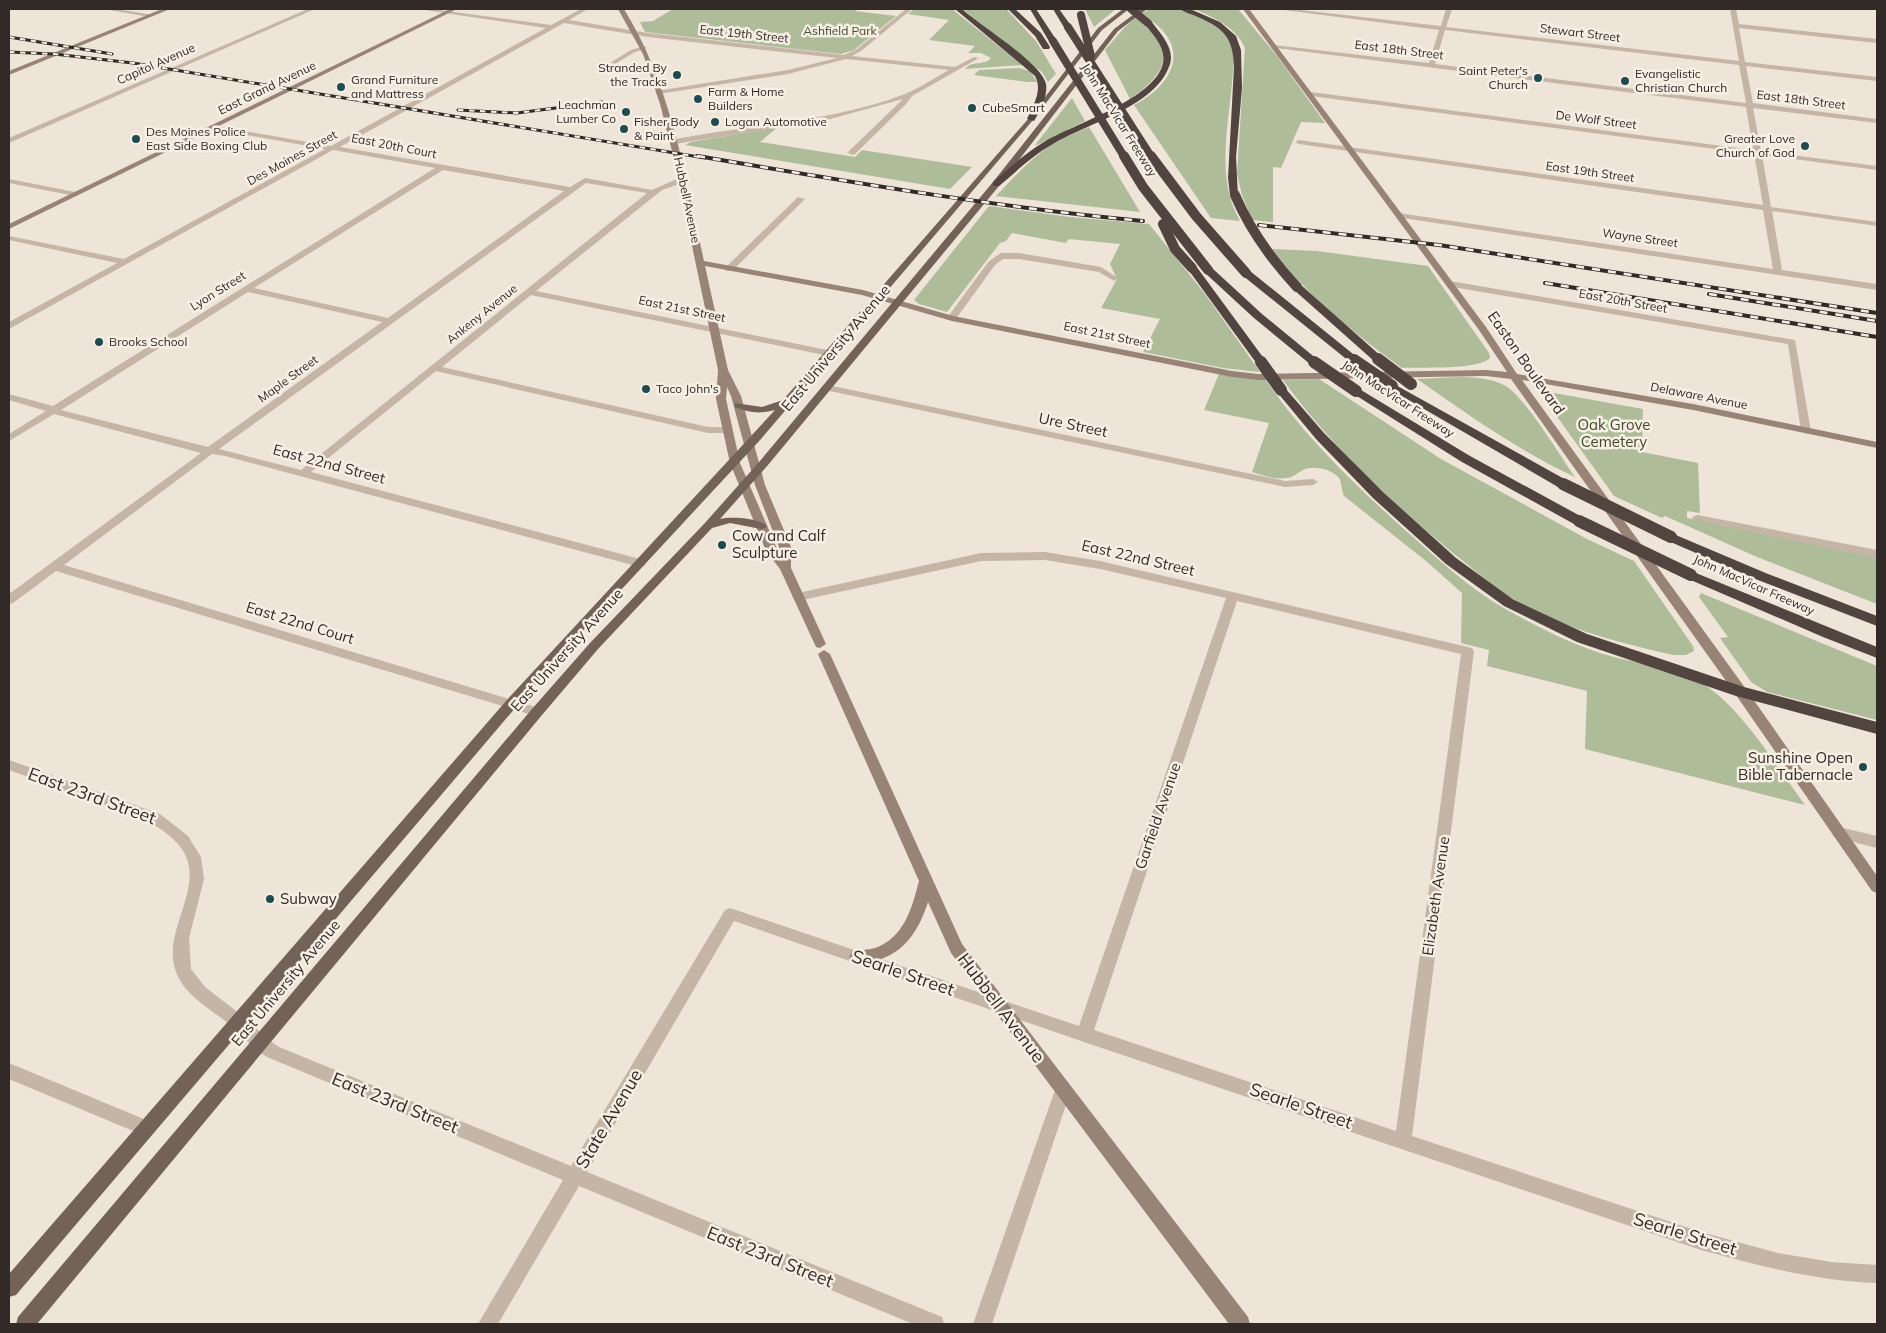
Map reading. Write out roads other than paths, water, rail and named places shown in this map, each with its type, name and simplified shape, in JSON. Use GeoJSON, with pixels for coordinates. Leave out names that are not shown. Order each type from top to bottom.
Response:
{"type":"FeatureCollection","features":[{"type":"Feature","properties":{"kind":"highway"},"geometry":{"type":"LineString","coordinates":[[958,9],[973,23],[1038,73],[1043,88],[1031,119]]}},
{"type":"Feature","properties":{"kind":"highway"},"geometry":{"type":"LineString","coordinates":[[1011,9],[1038,35],[1085,96]]}},
{"type":"Feature","properties":{"kind":"highway","name":"John MacVicar Freeway"},"geometry":{"type":"LineString","coordinates":[[1033,9],[1085,96],[1143,187],[1208,270],[1258,316],[1314,362],[1356,391],[1455,453],[1580,521],[1691,574],[1828,634],[1877,653]]}},
{"type":"Feature","properties":{"kind":"highway","name":"John MacVicar Freeway"},"geometry":{"type":"LineString","coordinates":[[1056,9],[1095,72],[1190,210],[1246,273],[1354,360],[1392,386],[1563,484],[1672,537],[1763,577],[1877,621]]}},
{"type":"Feature","properties":{"kind":"highway"},"geometry":{"type":"LineString","coordinates":[[996,184],[1045,144],[1133,101],[1158,81],[1168,64],[1168,55],[1162,37],[1131,9]]}},
{"type":"Feature","properties":{"kind":"highway"},"geometry":{"type":"LineString","coordinates":[[1184,9],[1217,24],[1236,43],[1238,53],[1231,161],[1232,186],[1254,236],[1296,287],[1378,359],[1509,454]]}},
{"type":"Feature","properties":{"kind":"highway"},"geometry":{"type":"LineString","coordinates":[[1079,12],[1095,72]]}},
{"type":"Feature","properties":{"kind":"highway"},"geometry":{"type":"LineString","coordinates":[[1143,187],[1175,249],[1192,268],[1281,390],[1320,436],[1378,495],[1451,561],[1509,603],[1582,638],[1741,692],[1877,728]]}},
{"type":"Feature","properties":{"kind":"main road"},"geometry":{"type":"LineString","coordinates":[[9,72],[167,9]]}},
{"type":"Feature","properties":{"kind":"main road","name":"East Grand Avenue"},"geometry":{"type":"LineString","coordinates":[[9,227],[454,9]]}},
{"type":"Feature","properties":{"kind":"main road","name":"Hubbell Avenue"},"geometry":{"type":"LineString","coordinates":[[621,9],[644,48],[674,142],[723,370],[736,396],[756,472],[785,547],[785,568]]}},
{"type":"Feature","properties":{"kind":"main road","name":"East University Avenue"},"geometry":{"type":"LineString","coordinates":[[9,1288],[511,704],[640,563],[735,463],[788,402],[1031,119],[1100,29],[1126,9]]}},
{"type":"Feature","properties":{"kind":"main road","name":"East University Avenue"},"geometry":{"type":"LineString","coordinates":[[25,1324],[537,712],[594,646],[708,526],[828,388],[996,184],[1116,30],[1144,9]]}},
{"type":"Feature","properties":{"kind":"main road","name":"Easton Boulevard"},"geometry":{"type":"LineString","coordinates":[[1246,9],[1276,46],[1450,284],[1741,692],[1877,887]]}},
{"type":"Feature","properties":{"kind":"main road","name":"East 21st Street"},"geometry":{"type":"LineString","coordinates":[[700,263],[877,297],[952,318],[1232,374],[1258,377],[1471,374],[1514,376]]}},
{"type":"Feature","properties":{"kind":"main road","name":"Hubbell Avenue"},"geometry":{"type":"LineString","coordinates":[[723,370],[720,399],[735,463],[743,486],[772,551],[785,568],[956,948],[1241,1324]]}},
{"type":"Feature","properties":{"kind":"main road","name":"Delaware Avenue"},"geometry":{"type":"LineString","coordinates":[[1514,376],[1666,402],[1877,445]]}},
{"type":"Feature","properties":{"kind":"main road"},"geometry":{"type":"LineString","coordinates":[[738,405],[759,411],[768,410],[788,402]]}},
{"type":"Feature","properties":{"kind":"main road"},"geometry":{"type":"LineString","coordinates":[[708,526],[730,520],[761,526]]}},
{"type":"Feature","properties":{"kind":"main road"},"geometry":{"type":"LineString","coordinates":[[857,957],[882,952],[898,943],[914,920],[922,900],[926,880]]}},
{"type":"Feature","properties":{"kind":"street"},"geometry":{"type":"LineString","coordinates":[[106,9],[150,15]]}},
{"type":"Feature","properties":{"kind":"street","name":"Capitol Avenue"},"geometry":{"type":"LineString","coordinates":[[9,141],[312,9]]}},
{"type":"Feature","properties":{"kind":"street"},"geometry":{"type":"LineString","coordinates":[[420,9],[552,27]]}},
{"type":"Feature","properties":{"kind":"street","name":"Des Moines Street"},"geometry":{"type":"LineString","coordinates":[[9,326],[585,9]]}},
{"type":"Feature","properties":{"kind":"street"},"geometry":{"type":"LineString","coordinates":[[658,92],[788,72],[847,57],[859,50],[909,9]]}},
{"type":"Feature","properties":{"kind":"street","name":"Stewart Street"},"geometry":{"type":"LineString","coordinates":[[1279,9],[1877,79]]}},
{"type":"Feature","properties":{"kind":"street"},"geometry":{"type":"LineString","coordinates":[[1431,66],[1449,9]]}},
{"type":"Feature","properties":{"kind":"street"},"geometry":{"type":"LineString","coordinates":[[1733,9],[1778,272]]}},
{"type":"Feature","properties":{"kind":"street","name":"East 19th Street"},"geometry":{"type":"LineString","coordinates":[[562,21],[636,33],[954,69]]}},
{"type":"Feature","properties":{"kind":"street"},"geometry":{"type":"LineString","coordinates":[[1736,26],[1877,42]]}},
{"type":"Feature","properties":{"kind":"street","name":"East 18th Street"},"geometry":{"type":"LineString","coordinates":[[1276,46],[1877,121]]}},
{"type":"Feature","properties":{"kind":"street"},"geometry":{"type":"LineString","coordinates":[[613,62],[633,51],[644,48]]}},
{"type":"Feature","properties":{"kind":"street"},"geometry":{"type":"LineString","coordinates":[[674,142],[836,115],[884,103],[909,95],[976,58]]}},
{"type":"Feature","properties":{"kind":"street","name":"De Wolf Street"},"geometry":{"type":"LineString","coordinates":[[1311,94],[1877,168]]}},
{"type":"Feature","properties":{"kind":"street"},"geometry":{"type":"LineString","coordinates":[[851,153],[909,95]]}},
{"type":"Feature","properties":{"kind":"street","name":"East 20th Court"},"geometry":{"type":"LineString","coordinates":[[213,127],[571,190]]}},
{"type":"Feature","properties":{"kind":"street","name":"East 19th Street"},"geometry":{"type":"LineString","coordinates":[[1300,142],[1877,224]]}},
{"type":"Feature","properties":{"kind":"street","name":"Lyon Street"},"geometry":{"type":"LineString","coordinates":[[9,438],[442,167]]}},
{"type":"Feature","properties":{"kind":"street","name":"Maple Street"},"geometry":{"type":"LineString","coordinates":[[9,600],[211,450],[585,180],[654,192]]}},
{"type":"Feature","properties":{"kind":"street","name":"Ankeny Avenue"},"geometry":{"type":"LineString","coordinates":[[302,474],[658,188],[682,180]]}},
{"type":"Feature","properties":{"kind":"street"},"geometry":{"type":"LineString","coordinates":[[9,181],[75,194]]}},
{"type":"Feature","properties":{"kind":"street"},"geometry":{"type":"LineString","coordinates":[[729,269],[800,199]]}},
{"type":"Feature","properties":{"kind":"street","name":"Wayne Street"},"geometry":{"type":"LineString","coordinates":[[1399,214],[1877,287]]}},
{"type":"Feature","properties":{"kind":"street"},"geometry":{"type":"LineString","coordinates":[[9,238],[125,262]]}},
{"type":"Feature","properties":{"kind":"street"},"geometry":{"type":"LineString","coordinates":[[952,318],[992,263],[1004,255],[1101,270],[1114,278]]}},
{"type":"Feature","properties":{"kind":"street","name":"East 20th Street"},"geometry":{"type":"LineString","coordinates":[[1450,284],[1792,342],[1806,431]]}},
{"type":"Feature","properties":{"kind":"street"},"geometry":{"type":"LineString","coordinates":[[245,289],[390,321]]}},
{"type":"Feature","properties":{"kind":"street","name":"East 21st Street"},"geometry":{"type":"LineString","coordinates":[[530,292],[830,353]]}},
{"type":"Feature","properties":{"kind":"street"},"geometry":{"type":"LineString","coordinates":[[434,368],[708,430],[727,430]]}},
{"type":"Feature","properties":{"kind":"street","name":"Ure Street"},"geometry":{"type":"LineString","coordinates":[[828,388],[1285,484],[1313,482]]}},
{"type":"Feature","properties":{"kind":"street","name":"East 22nd Street"},"geometry":{"type":"LineString","coordinates":[[9,397],[197,449],[211,450],[640,563]]}},
{"type":"Feature","properties":{"kind":"street"},"geometry":{"type":"LineString","coordinates":[[1698,518],[1877,554]]}},
{"type":"Feature","properties":{"kind":"street","name":"East 22nd Street"},"geometry":{"type":"LineString","coordinates":[[798,597],[961,560],[1002,555],[1066,558],[1468,651]]}},
{"type":"Feature","properties":{"kind":"street","name":"East 22nd Court"},"geometry":{"type":"LineString","coordinates":[[54,566],[537,712]]}},
{"type":"Feature","properties":{"kind":"street","name":"Garfield Avenue"},"geometry":{"type":"LineString","coordinates":[[1084,1035],[1233,596]]}},
{"type":"Feature","properties":{"kind":"street","name":"Elizabeth Avenue"},"geometry":{"type":"LineString","coordinates":[[1403,1142],[1468,651]]}},
{"type":"Feature","properties":{"kind":"street","name":"East 23rd Street"},"geometry":{"type":"LineString","coordinates":[[9,765],[156,818],[186,841],[194,855],[197,872],[195,891],[182,930],[180,945],[183,971],[206,998],[238,1022],[259,1044],[282,1056],[935,1324]]}},
{"type":"Feature","properties":{"kind":"street"},"geometry":{"type":"LineString","coordinates":[[1839,832],[1877,842]]}},
{"type":"Feature","properties":{"kind":"street","name":"Searle Street"},"geometry":{"type":"LineString","coordinates":[[730,914],[1084,1035],[1243,1086],[1403,1142],[1701,1241],[1778,1262],[1831,1271],[1877,1274]]}},
{"type":"Feature","properties":{"kind":"street","name":"State Avenue"},"geometry":{"type":"LineString","coordinates":[[487,1324],[730,914]]}},
{"type":"Feature","properties":{"kind":"street"},"geometry":{"type":"LineString","coordinates":[[9,1071],[145,1128]]}},
{"type":"Feature","properties":{"kind":"street"},"geometry":{"type":"LineString","coordinates":[[982,1324],[1063,1090]]}},
{"type":"Feature","properties":{"kind":"railway"},"geometry":{"type":"LineString","coordinates":[[9,37],[112,54]]}},
{"type":"Feature","properties":{"kind":"railway"},"geometry":{"type":"LineString","coordinates":[[9,52],[54,54],[133,63],[705,158]]}},
{"type":"Feature","properties":{"kind":"railway"},"geometry":{"type":"LineString","coordinates":[[458,110],[517,113],[602,102]]}},
{"type":"Feature","properties":{"kind":"railway"},"geometry":{"type":"LineString","coordinates":[[697,156],[975,201],[1143,221]]}},
{"type":"Feature","properties":{"kind":"railway"},"geometry":{"type":"LineString","coordinates":[[1259,225],[1439,245],[1877,313]]}},
{"type":"Feature","properties":{"kind":"railway"},"geometry":{"type":"LineString","coordinates":[[1545,283],[1877,337]]}},
{"type":"Feature","properties":{"kind":"railway"},"geometry":{"type":"LineString","coordinates":[[1709,294],[1877,321]]}},
{"type":"Feature","properties":{"kind":"place","name":"Stranded By the Tracks"},"geometry":{"type":"Point","coordinates":[677,75]}},
{"type":"Feature","properties":{"kind":"place","name":"Saint Peter's Church"},"geometry":{"type":"Point","coordinates":[1538,78]}},
{"type":"Feature","properties":{"kind":"place","name":"Evangelistic Christian Church"},"geometry":{"type":"Point","coordinates":[1625,81]}},
{"type":"Feature","properties":{"kind":"place","name":"Grand Furniture and Mattress"},"geometry":{"type":"Point","coordinates":[341,87]}},
{"type":"Feature","properties":{"kind":"place","name":"Farm & Home Builders"},"geometry":{"type":"Point","coordinates":[698,99]}},
{"type":"Feature","properties":{"kind":"place","name":"CubeSmart"},"geometry":{"type":"Point","coordinates":[972,108]}},
{"type":"Feature","properties":{"kind":"place","name":"Leachman Lumber Co"},"geometry":{"type":"Point","coordinates":[626,112]}},
{"type":"Feature","properties":{"kind":"place","name":"Logan Automotive"},"geometry":{"type":"Point","coordinates":[715,122]}},
{"type":"Feature","properties":{"kind":"place","name":"Fisher Body & Paint"},"geometry":{"type":"Point","coordinates":[624,129]}},
{"type":"Feature","properties":{"kind":"place","name":"Des Moines Police East Side Boxing Club"},"geometry":{"type":"Point","coordinates":[136,139]}},
{"type":"Feature","properties":{"kind":"place","name":"Greater Love Church of God"},"geometry":{"type":"Point","coordinates":[1805,146]}},
{"type":"Feature","properties":{"kind":"place","name":"Brooks School"},"geometry":{"type":"Point","coordinates":[99,342]}},
{"type":"Feature","properties":{"kind":"place","name":"Taco John's"},"geometry":{"type":"Point","coordinates":[646,389]}},
{"type":"Feature","properties":{"kind":"place","name":"Cow and Calf Sculpture"},"geometry":{"type":"Point","coordinates":[722,545]}},
{"type":"Feature","properties":{"kind":"place","name":"Sunshine Open Bible Tabernacle"},"geometry":{"type":"Point","coordinates":[1863,767]}},
{"type":"Feature","properties":{"kind":"place","name":"Subway"},"geometry":{"type":"Point","coordinates":[270,899]}},
{"type":"Feature","properties":{"kind":"park label","name":"Ashfield Park"},"geometry":{"type":"Point","coordinates":[840,31]}},
{"type":"Feature","properties":{"kind":"park label","name":"Oak Grove Cemetery"},"geometry":{"type":"Point","coordinates":[1614,434]}}]}
